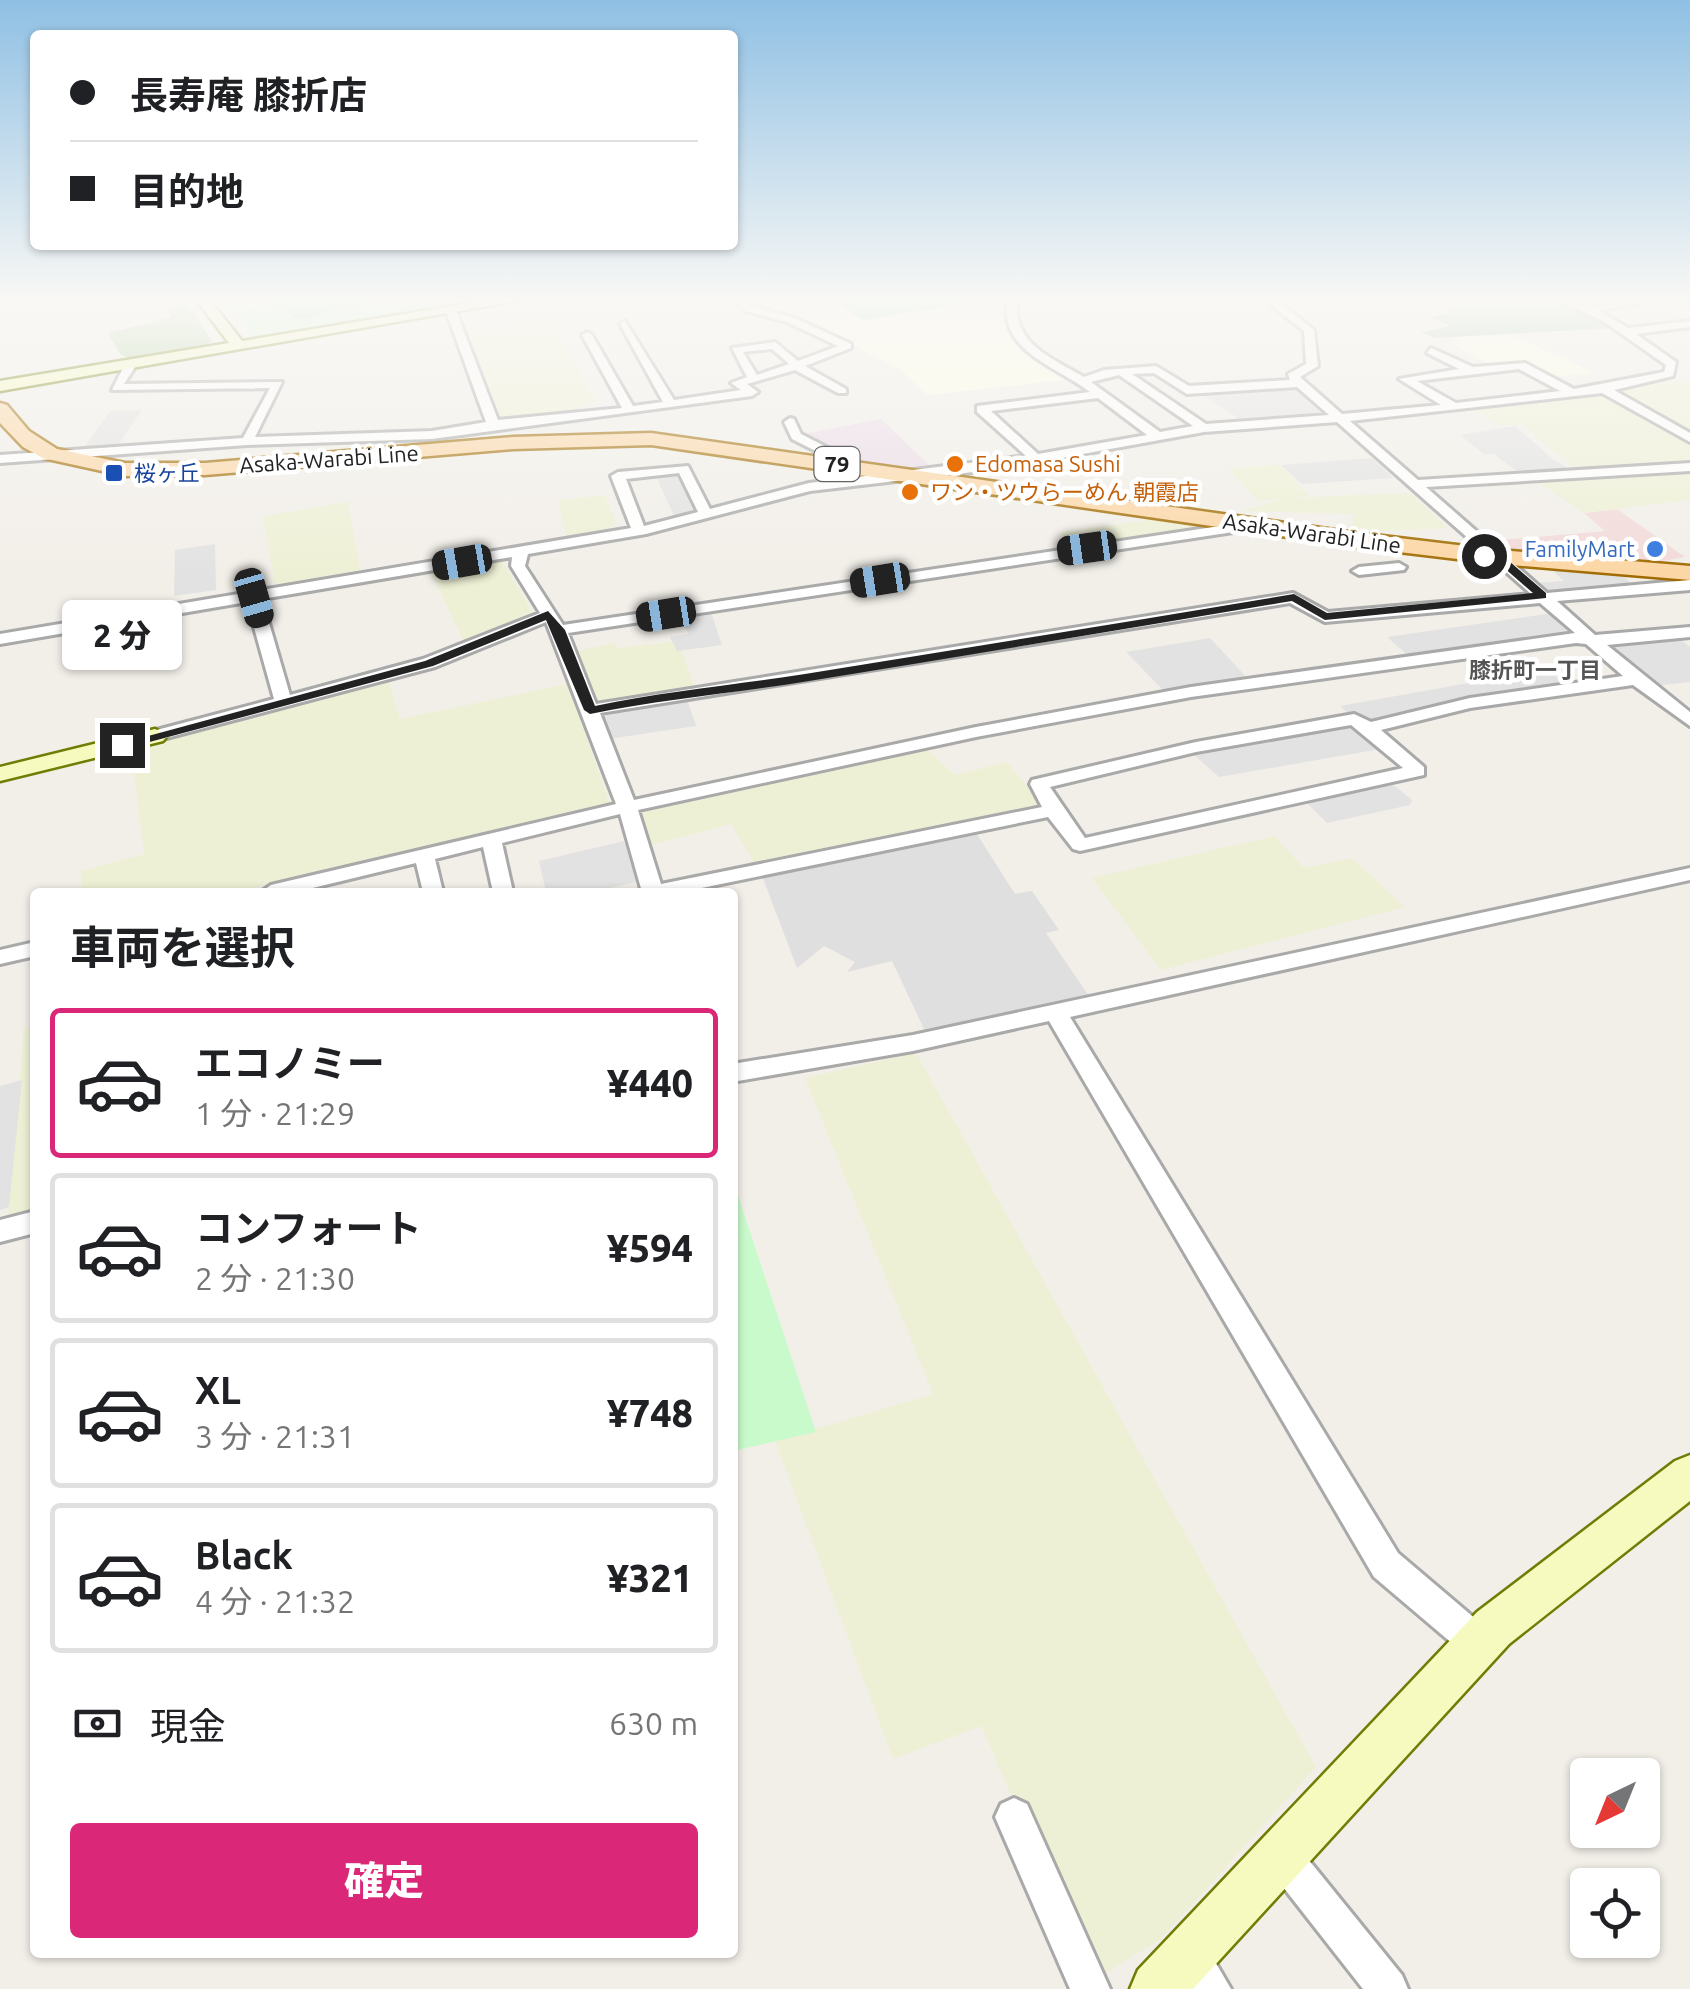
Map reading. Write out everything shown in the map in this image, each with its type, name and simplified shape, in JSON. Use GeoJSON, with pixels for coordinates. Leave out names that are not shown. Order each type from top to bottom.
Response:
{"type":"FeatureCollection","features":[{"type":"Feature","properties":{"kind":"main road","name":"Asaka-Warabi Line"},"geometry":{"type":"LineString","coordinates":[[0,410],[12,430],[54,456],[108,468],[196,470],[632,438],[680,441],[1348,539],[1498,558],[1690,573]]}},
{"type":"Feature","properties":{"kind":"street"},"geometry":{"type":"LineString","coordinates":[[247,441],[274,391]]}},
{"type":"Feature","properties":{"kind":"street"},"geometry":{"type":"LineString","coordinates":[[481,391],[494,424]]}},
{"type":"Feature","properties":{"kind":"street"},"geometry":{"type":"LineString","coordinates":[[619,391],[630,411]]}},
{"type":"Feature","properties":{"kind":"street"},"geometry":{"type":"LineString","coordinates":[[664,391],[672,404]]}},
{"type":"Feature","properties":{"kind":"street"},"geometry":{"type":"LineString","coordinates":[[0,459],[247,441],[420,436],[494,424],[630,411],[750,391]]}},
{"type":"Feature","properties":{"kind":"street"},"geometry":{"type":"LineString","coordinates":[[1096,391],[1156,436]]}},
{"type":"Feature","properties":{"kind":"street"},"geometry":{"type":"LineString","coordinates":[[1149,391],[1204,428]]}},
{"type":"Feature","properties":{"kind":"street"},"geometry":{"type":"LineString","coordinates":[[1309,391],[1636,679],[1690,721]]}},
{"type":"Feature","properties":{"kind":"street"},"geometry":{"type":"LineString","coordinates":[[1426,391],[1454,406]]}},
{"type":"Feature","properties":{"kind":"street"},"geometry":{"type":"LineString","coordinates":[[0,639],[639,531],[793,490],[1035,458],[1204,428],[1584,391]]}},
{"type":"Feature","properties":{"kind":"street"},"geometry":{"type":"LineString","coordinates":[[1607,391],[1690,438]]}},
{"type":"Feature","properties":{"kind":"street"},"geometry":{"type":"LineString","coordinates":[[1035,458],[981,408],[1100,394]]}},
{"type":"Feature","properties":{"kind":"street"},"geometry":{"type":"LineString","coordinates":[[790,422],[796,436],[858,467]]}},
{"type":"Feature","properties":{"kind":"street"},"geometry":{"type":"LineString","coordinates":[[1415,484],[1690,467]]}},
{"type":"Feature","properties":{"kind":"street"},"geometry":{"type":"LineString","coordinates":[[639,531],[618,476],[683,469],[706,514]]}},
{"type":"Feature","properties":{"kind":"street"},"geometry":{"type":"LineString","coordinates":[[0,774],[429,664],[554,622],[1253,525]]}},
{"type":"Feature","properties":{"kind":"street"},"geometry":{"type":"LineString","coordinates":[[1348,539],[1367,570],[1400,566]]}},
{"type":"Feature","properties":{"kind":"street"},"geometry":{"type":"LineString","coordinates":[[521,552],[518,566],[554,622],[627,807],[652,888]]}},
{"type":"Feature","properties":{"kind":"street"},"geometry":{"type":"LineString","coordinates":[[590,710],[1294,598],[1325,617],[1690,585]]}},
{"type":"Feature","properties":{"kind":"street"},"geometry":{"type":"LineString","coordinates":[[1669,586],[1690,605]]}},
{"type":"Feature","properties":{"kind":"street"},"geometry":{"type":"LineString","coordinates":[[254,598],[284,702]]}},
{"type":"Feature","properties":{"kind":"street"},"geometry":{"type":"LineString","coordinates":[[288,888],[627,807],[1130,702],[1591,638],[1690,632]]}},
{"type":"Feature","properties":{"kind":"street"},"geometry":{"type":"LineString","coordinates":[[1368,728],[1470,703],[1636,679]]}},
{"type":"Feature","properties":{"kind":"street"},"geometry":{"type":"LineString","coordinates":[[1354,719],[1368,728],[1417,771],[1080,845],[1039,784],[1196,747],[1354,719]]}},
{"type":"Feature","properties":{"kind":"street"},"geometry":{"type":"LineString","coordinates":[[673,888],[1053,810]]}},
{"type":"Feature","properties":{"kind":"street"},"geometry":{"type":"LineString","coordinates":[[492,840],[502,888]]}},
{"type":"Feature","properties":{"kind":"street"},"geometry":{"type":"LineString","coordinates":[[424,856],[431,888]]}},
{"type":"Feature","properties":{"kind":"street"},"geometry":{"type":"LineString","coordinates":[[738,1072],[913,1044],[1690,874]]}},
{"type":"Feature","properties":{"kind":"street"},"geometry":{"type":"LineString","coordinates":[[0,958],[30,950]]}},
{"type":"Feature","properties":{"kind":"street"},"geometry":{"type":"LineString","coordinates":[[1055,1012],[1386,1565],[1478,1644]]}},
{"type":"Feature","properties":{"kind":"street"},"geometry":{"type":"LineString","coordinates":[[0,1231],[30,1223]]}},
{"type":"Feature","properties":{"kind":"street"},"geometry":{"type":"LineString","coordinates":[[1156,1989],[1200,1972],[1282,1856],[1492,1628],[1690,1474]]}},
{"type":"Feature","properties":{"kind":"street"},"geometry":{"type":"LineString","coordinates":[[1014,1817],[1090,1989]]}},
{"type":"Feature","properties":{"kind":"street"},"geometry":{"type":"LineString","coordinates":[[1282,1856],[1388,1989]]}},
{"type":"Feature","properties":{"kind":"shaded area"},"geometry":{"type":"Polygon","coordinates":[[[489,391],[590,391],[597,403],[578,406],[583,415],[501,420],[489,391]]]}},
{"type":"Feature","properties":{"kind":"shaded area"},"geometry":{"type":"Polygon","coordinates":[[[923,391],[965,391],[928,395],[923,391]]]}},
{"type":"Feature","properties":{"kind":"shaded area"},"geometry":{"type":"Polygon","coordinates":[[[1197,391],[1299,391],[1323,412],[1241,420],[1197,391]]]}},
{"type":"Feature","properties":{"kind":"shaded area"},"geometry":{"type":"Polygon","coordinates":[[[1615,391],[1690,391],[1690,430],[1674,427],[1615,391]]]}},
{"type":"Feature","properties":{"kind":"shaded area"},"geometry":{"type":"Polygon","coordinates":[[[1603,392],[1690,442],[1690,464],[1578,471],[1521,424],[1500,426],[1466,407],[1603,392]]]}},
{"type":"Feature","properties":{"kind":"shaded area"},"geometry":{"type":"Polygon","coordinates":[[[142,410],[118,445],[84,448],[110,411],[142,410]]]}},
{"type":"Feature","properties":{"kind":"shaded area"},"geometry":{"type":"Polygon","coordinates":[[[881,419],[933,469],[906,471],[854,463],[799,435],[881,419]]]}},
{"type":"Feature","properties":{"kind":"shaded area"},"geometry":{"type":"Polygon","coordinates":[[[1515,426],[1571,470],[1520,474],[1460,435],[1515,426]]]}},
{"type":"Feature","properties":{"kind":"shaded area"},"geometry":{"type":"Polygon","coordinates":[[[1372,458],[1393,478],[1302,484],[1281,465],[1372,458]]]}},
{"type":"Feature","properties":{"kind":"shaded area"},"geometry":{"type":"Polygon","coordinates":[[[1281,465],[1309,496],[1258,501],[1228,468],[1281,465]]]}},
{"type":"Feature","properties":{"kind":"shaded area"},"geometry":{"type":"Polygon","coordinates":[[[1690,470],[1690,500],[1584,513],[1533,479],[1690,470]]]}},
{"type":"Feature","properties":{"kind":"shaded area"},"geometry":{"type":"Polygon","coordinates":[[[681,471],[700,512],[675,518],[655,474],[681,471]]]}},
{"type":"Feature","properties":{"kind":"shaded area"},"geometry":{"type":"Polygon","coordinates":[[[1410,493],[1448,528],[1380,531],[1385,539],[1352,535],[1353,514],[1242,511],[1284,498],[1410,493]]]}},
{"type":"Feature","properties":{"kind":"shaded area"},"geometry":{"type":"Polygon","coordinates":[[[605,495],[617,524],[610,525],[611,531],[567,539],[558,500],[605,495]]]}},
{"type":"Feature","properties":{"kind":"shaded area"},"geometry":{"type":"Polygon","coordinates":[[[348,502],[361,575],[276,591],[263,516],[348,502]]]}},
{"type":"Feature","properties":{"kind":"shaded area"},"geometry":{"type":"Polygon","coordinates":[[[1617,509],[1685,557],[1641,565],[1501,550],[1490,541],[1605,531],[1584,513],[1617,509]]]}},
{"type":"Feature","properties":{"kind":"shaded area"},"geometry":{"type":"Polygon","coordinates":[[[1175,517],[1229,527],[1073,547],[1060,532],[1175,517]]]}},
{"type":"Feature","properties":{"kind":"shaded area"},"geometry":{"type":"Polygon","coordinates":[[[215,544],[216,590],[174,596],[175,550],[215,544]]]}},
{"type":"Feature","properties":{"kind":"shaded area"},"geometry":{"type":"Polygon","coordinates":[[[500,557],[532,612],[464,642],[430,570],[500,557]]]}},
{"type":"Feature","properties":{"kind":"shaded area"},"geometry":{"type":"Polygon","coordinates":[[[1544,563],[1617,569],[1632,585],[1544,591],[1535,583],[1564,581],[1544,563]]]}},
{"type":"Feature","properties":{"kind":"shaded area"},"geometry":{"type":"Polygon","coordinates":[[[710,609],[722,645],[677,651],[670,637],[688,634],[681,614],[710,609]]]}},
{"type":"Feature","properties":{"kind":"shaded area"},"geometry":{"type":"Polygon","coordinates":[[[1553,613],[1574,631],[1572,635],[1410,657],[1387,637],[1553,613]]]}},
{"type":"Feature","properties":{"kind":"shaded area"},"geometry":{"type":"Polygon","coordinates":[[[1675,636],[1690,647],[1690,682],[1653,686],[1606,646],[1675,636]]]}},
{"type":"Feature","properties":{"kind":"shaded area"},"geometry":{"type":"Polygon","coordinates":[[[1210,638],[1250,681],[1166,693],[1126,652],[1210,638]]]}},
{"type":"Feature","properties":{"kind":"shaded area"},"geometry":{"type":"Polygon","coordinates":[[[672,642],[682,651],[695,690],[594,701],[576,651],[615,643],[618,648],[672,642]]]}},
{"type":"Feature","properties":{"kind":"shaded area"},"geometry":{"type":"Polygon","coordinates":[[[1553,668],[1575,685],[1378,722],[1351,716],[1340,706],[1553,668]]]}},
{"type":"Feature","properties":{"kind":"shaded area"},"geometry":{"type":"Polygon","coordinates":[[[388,680],[400,719],[568,684],[609,802],[604,807],[252,888],[81,888],[81,871],[144,854],[131,749],[388,680]]]}},
{"type":"Feature","properties":{"kind":"shaded area"},"geometry":{"type":"Polygon","coordinates":[[[686,696],[696,726],[608,739],[597,713],[686,696]]]}},
{"type":"Feature","properties":{"kind":"shaded area"},"geometry":{"type":"Polygon","coordinates":[[[1343,725],[1366,730],[1386,748],[1219,777],[1192,753],[1343,725]]]}},
{"type":"Feature","properties":{"kind":"shaded area"},"geometry":{"type":"Polygon","coordinates":[[[925,748],[955,775],[1007,762],[1040,802],[1033,810],[755,864],[731,824],[648,846],[635,814],[641,808],[925,748]]]}},
{"type":"Feature","properties":{"kind":"shaded area"},"geometry":{"type":"Polygon","coordinates":[[[1386,783],[1412,800],[1410,805],[1327,823],[1307,803],[1310,799],[1386,783]]]}},
{"type":"Feature","properties":{"kind":"shaded area"},"geometry":{"type":"Polygon","coordinates":[[[975,831],[1015,894],[1032,891],[1059,930],[1046,933],[1091,999],[924,1029],[892,961],[847,972],[855,962],[824,946],[797,968],[761,873],[975,831]]]}},
{"type":"Feature","properties":{"kind":"shaded area"},"geometry":{"type":"Polygon","coordinates":[[[1274,836],[1304,868],[1352,858],[1405,907],[1161,970],[1092,878],[1274,836]]]}},
{"type":"Feature","properties":{"kind":"shaded area"},"geometry":{"type":"Polygon","coordinates":[[[624,841],[637,882],[609,888],[545,888],[539,861],[624,841]]]}},
{"type":"Feature","properties":{"kind":"shaded area"},"geometry":{"type":"Polygon","coordinates":[[[30,1027],[30,1210],[8,1215],[24,1029],[30,1027]]]}},
{"type":"Feature","properties":{"kind":"shaded area"},"geometry":{"type":"Polygon","coordinates":[[[916,1053],[1316,1767],[1161,1939],[1093,1981],[981,1726],[893,1759],[775,1441],[933,1394],[805,1078],[916,1053]]]}},
{"type":"Feature","properties":{"kind":"shaded area"},"geometry":{"type":"Polygon","coordinates":[[[22,1080],[9,1207],[0,1210],[0,1086],[22,1080]]]}},
{"type":"Feature","properties":{"kind":"green space"},"geometry":{"type":"Polygon","coordinates":[[[738,1195],[816,1432],[738,1450],[738,1195]]]}},
{"type":"Feature","properties":{"kind":"place","name":"Edomasa Sushi"},"geometry":{"type":"Point","coordinates":[955,464]}},
{"type":"Feature","properties":{"kind":"place","name":"桜ヶ丘"},"geometry":{"type":"Point","coordinates":[114,473]}},
{"type":"Feature","properties":{"kind":"place","name":"ワン・ツウらーめん 朝霞店"},"geometry":{"type":"Point","coordinates":[910,492]}},
{"type":"Feature","properties":{"kind":"place","name":"FamilyMart"},"geometry":{"type":"Point","coordinates":[1655,549]}},
{"type":"Feature","properties":{"kind":"district","name":"膝折町一丁目"},"geometry":{"type":"Point","coordinates":[1535,670]}},
{"type":"Feature","properties":{"kind":"route"},"geometry":{"type":"LineString","coordinates":[[122,745],[429,664],[548,614],[559,630],[590,710],[1294,598],[1325,617],[1542,596],[1498,558],[1484,556]]}}]}
